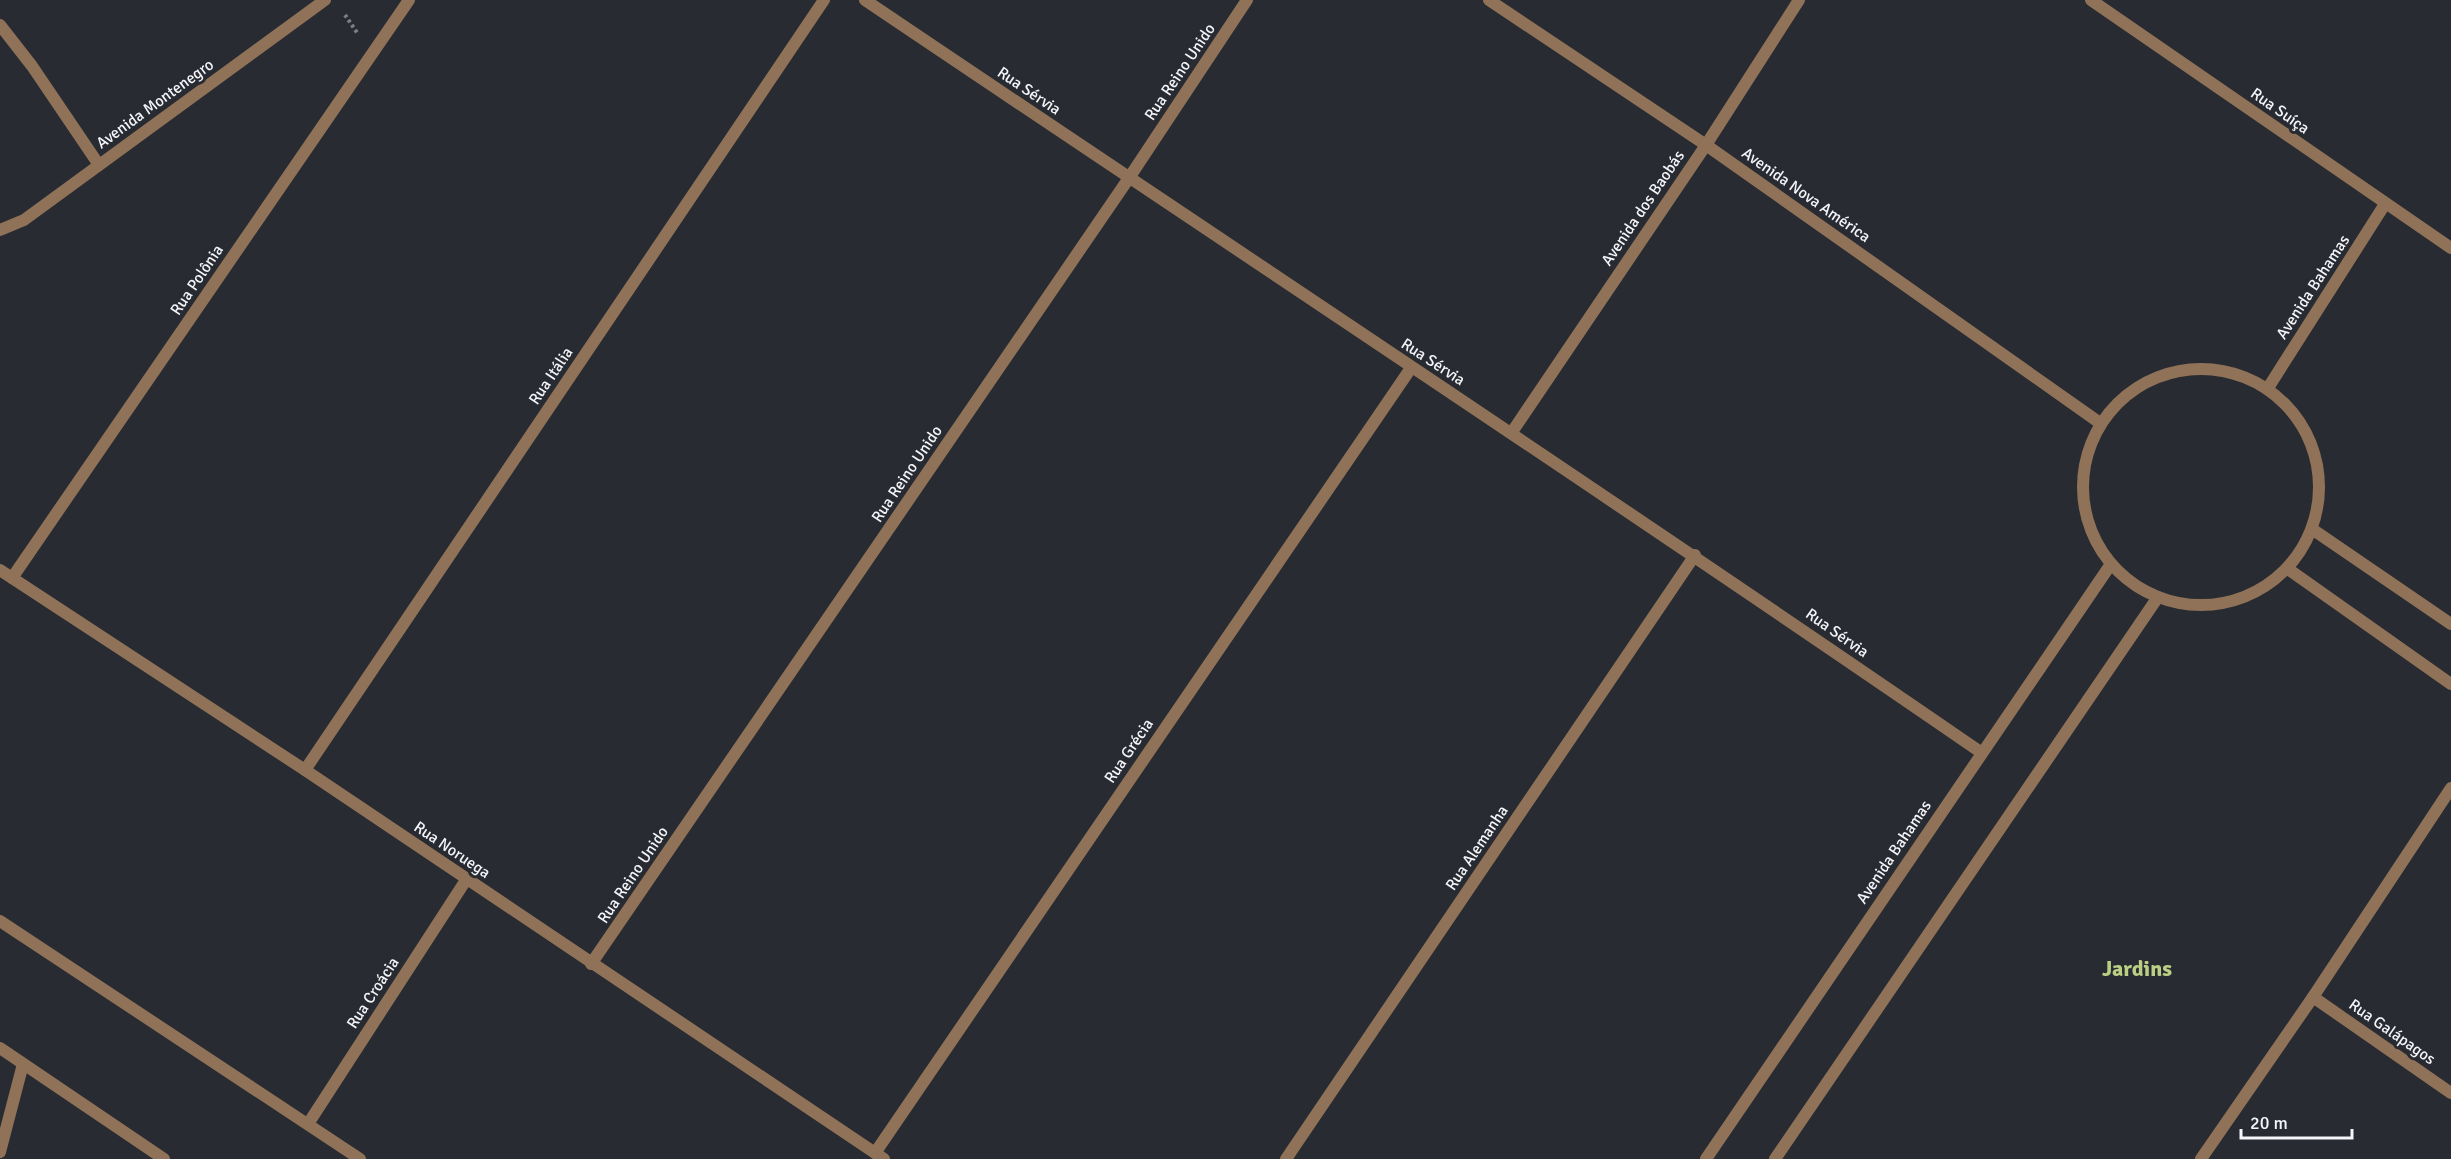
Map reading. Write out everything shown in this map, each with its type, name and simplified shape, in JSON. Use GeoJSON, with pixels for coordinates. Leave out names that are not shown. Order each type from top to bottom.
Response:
{"type":"FeatureCollection","features":[{"type":"Feature","properties":{"kind":"street","name":"Avenida Montenegro"},"geometry":{"type":"LineString","coordinates":[[0,230],[24,220],[326,0]]}},
{"type":"Feature","properties":{"kind":"street","name":"Rua Polônia"},"geometry":{"type":"LineString","coordinates":[[12,578],[409,0]]}},
{"type":"Feature","properties":{"kind":"street","name":"Rua Itália"},"geometry":{"type":"LineString","coordinates":[[305,770],[824,0]]}},
{"type":"Feature","properties":{"kind":"street","name":"Rua Sérvia"},"geometry":{"type":"LineString","coordinates":[[865,0],[1411,368],[1512,432],[1695,555],[1982,753]]}},
{"type":"Feature","properties":{"kind":"street","name":"Rua Reino Unido"},"geometry":{"type":"LineString","coordinates":[[591,964],[1129,178],[1247,0]]}},
{"type":"Feature","properties":{"kind":"street","name":"Avenida Nova América"},"geometry":{"type":"LineString","coordinates":[[1489,0],[1706,145],[2100,423]]}},
{"type":"Feature","properties":{"kind":"street","name":"Avenida dos Baobás"},"geometry":{"type":"LineString","coordinates":[[1512,432],[1706,145],[1799,0]]}},
{"type":"Feature","properties":{"kind":"street","name":"Rua Suíça"},"geometry":{"type":"LineString","coordinates":[[2091,0],[2451,248]]}},
{"type":"Feature","properties":{"kind":"street"},"geometry":{"type":"LineString","coordinates":[[0,25],[32,66],[99,165]]}},
{"type":"Feature","properties":{"kind":"street","name":"Avenida Bahamas"},"geometry":{"type":"LineString","coordinates":[[2268,388],[2385,204]]}},
{"type":"Feature","properties":{"kind":"street","name":"Rua Grécia"},"geometry":{"type":"LineString","coordinates":[[879,1156],[1411,368]]}},
{"type":"Feature","properties":{"kind":"street"},"geometry":{"type":"LineString","coordinates":[[2195,368],[2233,372],[2268,388],[2296,415],[2314,451],[2320,490],[2312,529],[2302,550],[2288,568],[2260,590],[2227,603],[2192,605],[2158,597],[2133,583],[2111,564],[2091,532],[2082,495],[2085,458],[2100,423],[2124,394],[2157,375],[2195,368]]}},
{"type":"Feature","properties":{"kind":"street"},"geometry":{"type":"LineString","coordinates":[[2312,529],[2451,624]]}},
{"type":"Feature","properties":{"kind":"street","name":"Rua Alemanha"},"geometry":{"type":"LineString","coordinates":[[1286,1159],[1695,555]]}},
{"type":"Feature","properties":{"kind":"street","name":"Avenida Bahamas"},"geometry":{"type":"LineString","coordinates":[[1706,1159],[2111,564]]}},
{"type":"Feature","properties":{"kind":"street"},"geometry":{"type":"LineString","coordinates":[[2288,568],[2451,684]]}},
{"type":"Feature","properties":{"kind":"street","name":"Rua Noruega"},"geometry":{"type":"LineString","coordinates":[[0,570],[305,770],[879,1156]]}},
{"type":"Feature","properties":{"kind":"street"},"geometry":{"type":"LineString","coordinates":[[1775,1159],[2158,597]]}},
{"type":"Feature","properties":{"kind":"street"},"geometry":{"type":"LineString","coordinates":[[2201,1159],[2313,997],[2451,788]]}},
{"type":"Feature","properties":{"kind":"street","name":"Rua Croácia"},"geometry":{"type":"LineString","coordinates":[[308,1124],[466,880]]}},
{"type":"Feature","properties":{"kind":"street"},"geometry":{"type":"LineString","coordinates":[[0,921],[360,1159]]}},
{"type":"Feature","properties":{"kind":"street","name":"Rua Galápagos"},"geometry":{"type":"LineString","coordinates":[[2313,997],[2451,1093]]}},
{"type":"Feature","properties":{"kind":"street"},"geometry":{"type":"LineString","coordinates":[[0,1048],[164,1159]]}},
{"type":"Feature","properties":{"kind":"street"},"geometry":{"type":"LineString","coordinates":[[0,1152],[23,1064]]}},
{"type":"Feature","properties":{"kind":"path"},"geometry":{"type":"LineString","coordinates":[[340,9],[372,54]]}},
{"type":"Feature","properties":{"kind":"district","name":"Jardins"},"geometry":{"type":"Point","coordinates":[2137,968]}}]}
